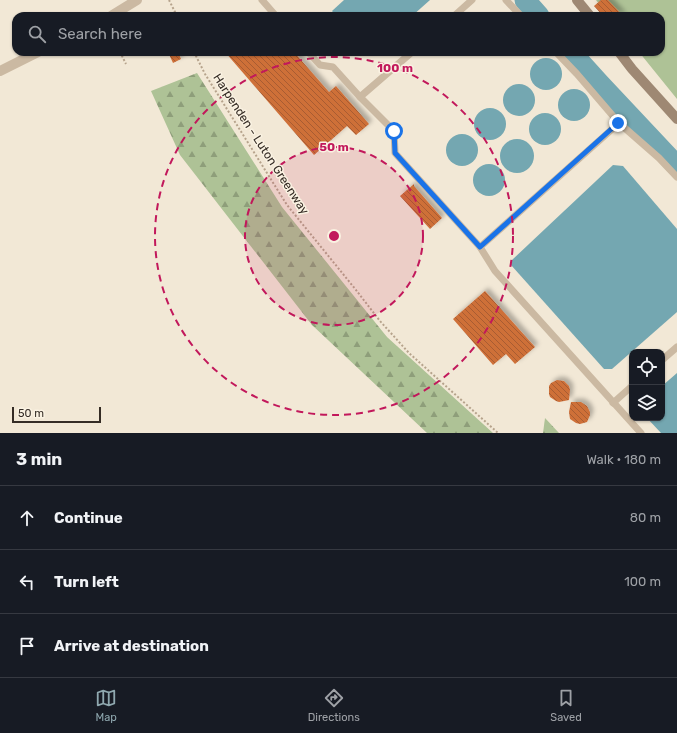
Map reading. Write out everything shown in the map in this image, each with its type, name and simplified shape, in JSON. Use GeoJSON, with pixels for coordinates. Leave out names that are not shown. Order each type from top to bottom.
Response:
{"type":"FeatureCollection","features":[{"type":"Feature","properties":{"kind":"main road"},"geometry":{"type":"LineString","coordinates":[[577,0],[587,12]]}},
{"type":"Feature","properties":{"kind":"main road"},"geometry":{"type":"LineString","coordinates":[[622,56],[637,75],[677,119]]}},
{"type":"Feature","properties":{"kind":"street"},"geometry":{"type":"LineString","coordinates":[[117,12],[137,0]]}},
{"type":"Feature","properties":{"kind":"street"},"geometry":{"type":"LineString","coordinates":[[0,71],[30,56]]}},
{"type":"Feature","properties":{"kind":"lane"},"geometry":{"type":"LineString","coordinates":[[262,0],[272,12]]}},
{"type":"Feature","properties":{"kind":"lane"},"geometry":{"type":"LineString","coordinates":[[458,12],[472,0]]}},
{"type":"Feature","properties":{"kind":"lane"},"geometry":{"type":"LineString","coordinates":[[506,0],[518,12]]}},
{"type":"Feature","properties":{"kind":"lane"},"geometry":{"type":"LineString","coordinates":[[312,56],[320,65],[333,67],[394,131],[395,153],[480,247],[495,271],[641,433]]}},
{"type":"Feature","properties":{"kind":"lane"},"geometry":{"type":"LineString","coordinates":[[360,97],[407,56]]}},
{"type":"Feature","properties":{"kind":"lane"},"geometry":{"type":"LineString","coordinates":[[560,56],[618,123],[659,158],[677,177]]}},
{"type":"Feature","properties":{"kind":"lane"},"geometry":{"type":"LineString","coordinates":[[480,247],[618,123]]}},
{"type":"Feature","properties":{"kind":"lane"},"geometry":{"type":"LineString","coordinates":[[665,357],[677,347]]}},
{"type":"Feature","properties":{"kind":"lane"},"geometry":{"type":"LineString","coordinates":[[614,403],[629,389]]}},
{"type":"Feature","properties":{"kind":"path"},"geometry":{"type":"LineString","coordinates":[[169,0],[175,12]]}},
{"type":"Feature","properties":{"kind":"path"},"geometry":{"type":"LineString","coordinates":[[122,56],[126,64]]}},
{"type":"Feature","properties":{"kind":"path","name":"Harpenden - Luton Greenway"},"geometry":{"type":"LineString","coordinates":[[196,56],[205,74],[287,205],[380,321],[409,353],[498,433]]}},
{"type":"Feature","properties":{"kind":"green space"},"geometry":{"type":"Polygon","coordinates":[[[596,0],[677,0],[677,99],[642,56],[665,56],[665,12],[606,12],[596,0]]]}},
{"type":"Feature","properties":{"kind":"green space"},"geometry":{"type":"Polygon","coordinates":[[[197,73],[282,207],[387,337],[493,433],[427,433],[312,325],[180,155],[151,91],[197,73]]]}},
{"type":"Feature","properties":{"kind":"green space"},"geometry":{"type":"Polygon","coordinates":[[[545,418],[559,433],[543,433],[545,418]]]}},
{"type":"Feature","properties":{"kind":"water"},"geometry":{"type":"Polygon","coordinates":[[[344,0],[430,0],[416,12],[332,11],[344,0]]]}},
{"type":"Feature","properties":{"kind":"water"},"geometry":{"type":"Polygon","coordinates":[[[543,58],[549,58],[558,62],[562,74],[558,86],[549,90],[543,90],[534,86],[530,77],[530,71],[534,62],[543,58]]]}},
{"type":"Feature","properties":{"kind":"water"},"geometry":{"type":"Polygon","coordinates":[[[516,84],[522,84],[531,88],[535,100],[531,112],[522,116],[516,116],[507,112],[503,103],[503,97],[507,88],[516,84]]]}},
{"type":"Feature","properties":{"kind":"water"},"geometry":{"type":"Polygon","coordinates":[[[571,89],[577,89],[586,93],[590,105],[586,117],[577,121],[571,121],[562,117],[558,108],[558,102],[562,93],[571,89]]]}},
{"type":"Feature","properties":{"kind":"water"},"geometry":{"type":"Polygon","coordinates":[[[487,108],[493,108],[502,112],[506,124],[502,136],[493,140],[487,140],[478,136],[474,127],[474,121],[478,112],[487,108]]]}},
{"type":"Feature","properties":{"kind":"water"},"geometry":{"type":"Polygon","coordinates":[[[542,113],[548,113],[557,117],[561,129],[557,141],[548,145],[542,145],[533,141],[529,132],[529,126],[533,117],[542,113]]]}},
{"type":"Feature","properties":{"kind":"water"},"geometry":{"type":"Polygon","coordinates":[[[459,134],[465,134],[474,138],[478,150],[474,162],[465,166],[459,166],[450,162],[446,153],[446,147],[450,138],[459,134]]]}},
{"type":"Feature","properties":{"kind":"water"},"geometry":{"type":"Polygon","coordinates":[[[517,139],[529,144],[534,156],[529,168],[517,173],[505,168],[500,156],[505,144],[517,139]]]}},
{"type":"Feature","properties":{"kind":"water"},"geometry":{"type":"Polygon","coordinates":[[[486,164],[492,164],[501,168],[505,180],[501,192],[492,196],[486,196],[477,192],[473,183],[473,177],[477,168],[486,164]]]}},
{"type":"Feature","properties":{"kind":"water"},"geometry":{"type":"Polygon","coordinates":[[[613,165],[623,166],[677,229],[677,312],[635,349],[629,349],[629,354],[612,369],[604,369],[511,265],[512,260],[613,165]]]}},
{"type":"Feature","properties":{"kind":"water"},"geometry":{"type":"Polygon","coordinates":[[[677,373],[677,433],[661,433],[650,421],[665,421],[665,383],[677,373]]]}},
{"type":"Feature","properties":{"kind":"building"},"geometry":{"type":"Polygon","coordinates":[[[601,0],[608,0],[619,12],[599,12],[594,6],[601,0]]]}},
{"type":"Feature","properties":{"kind":"building"},"geometry":{"type":"Polygon","coordinates":[[[170,56],[180,56],[181,59],[173,63],[170,56]]]}},
{"type":"Feature","properties":{"kind":"building"},"geometry":{"type":"Polygon","coordinates":[[[228,56],[298,56],[329,92],[336,86],[369,124],[356,135],[347,126],[314,155],[228,56]]]}},
{"type":"Feature","properties":{"kind":"building"},"geometry":{"type":"Polygon","coordinates":[[[414,184],[414,186],[442,218],[430,229],[400,196],[414,184]]]}},
{"type":"Feature","properties":{"kind":"building"},"geometry":{"type":"Polygon","coordinates":[[[485,291],[535,347],[515,364],[506,354],[493,365],[453,319],[485,291]]]}},
{"type":"Feature","properties":{"kind":"building"},"geometry":{"type":"Polygon","coordinates":[[[557,380],[564,381],[569,386],[569,400],[559,402],[550,397],[549,386],[557,380]]]}},
{"type":"Feature","properties":{"kind":"building"},"geometry":{"type":"Polygon","coordinates":[[[571,402],[581,402],[587,406],[590,415],[587,422],[580,424],[570,419],[569,412],[571,402]]]}},
{"type":"Feature","properties":{"kind":"waterway"},"geometry":{"type":"LineString","coordinates":[[525,0],[536,12]]}},
{"type":"Feature","properties":{"kind":"waterway"},"geometry":{"type":"LineString","coordinates":[[575,56],[677,166]]}},
{"type":"Feature","properties":{"kind":"route"},"geometry":{"type":"LineString","coordinates":[[394,131],[395,153],[480,247],[618,123]]}}]}
